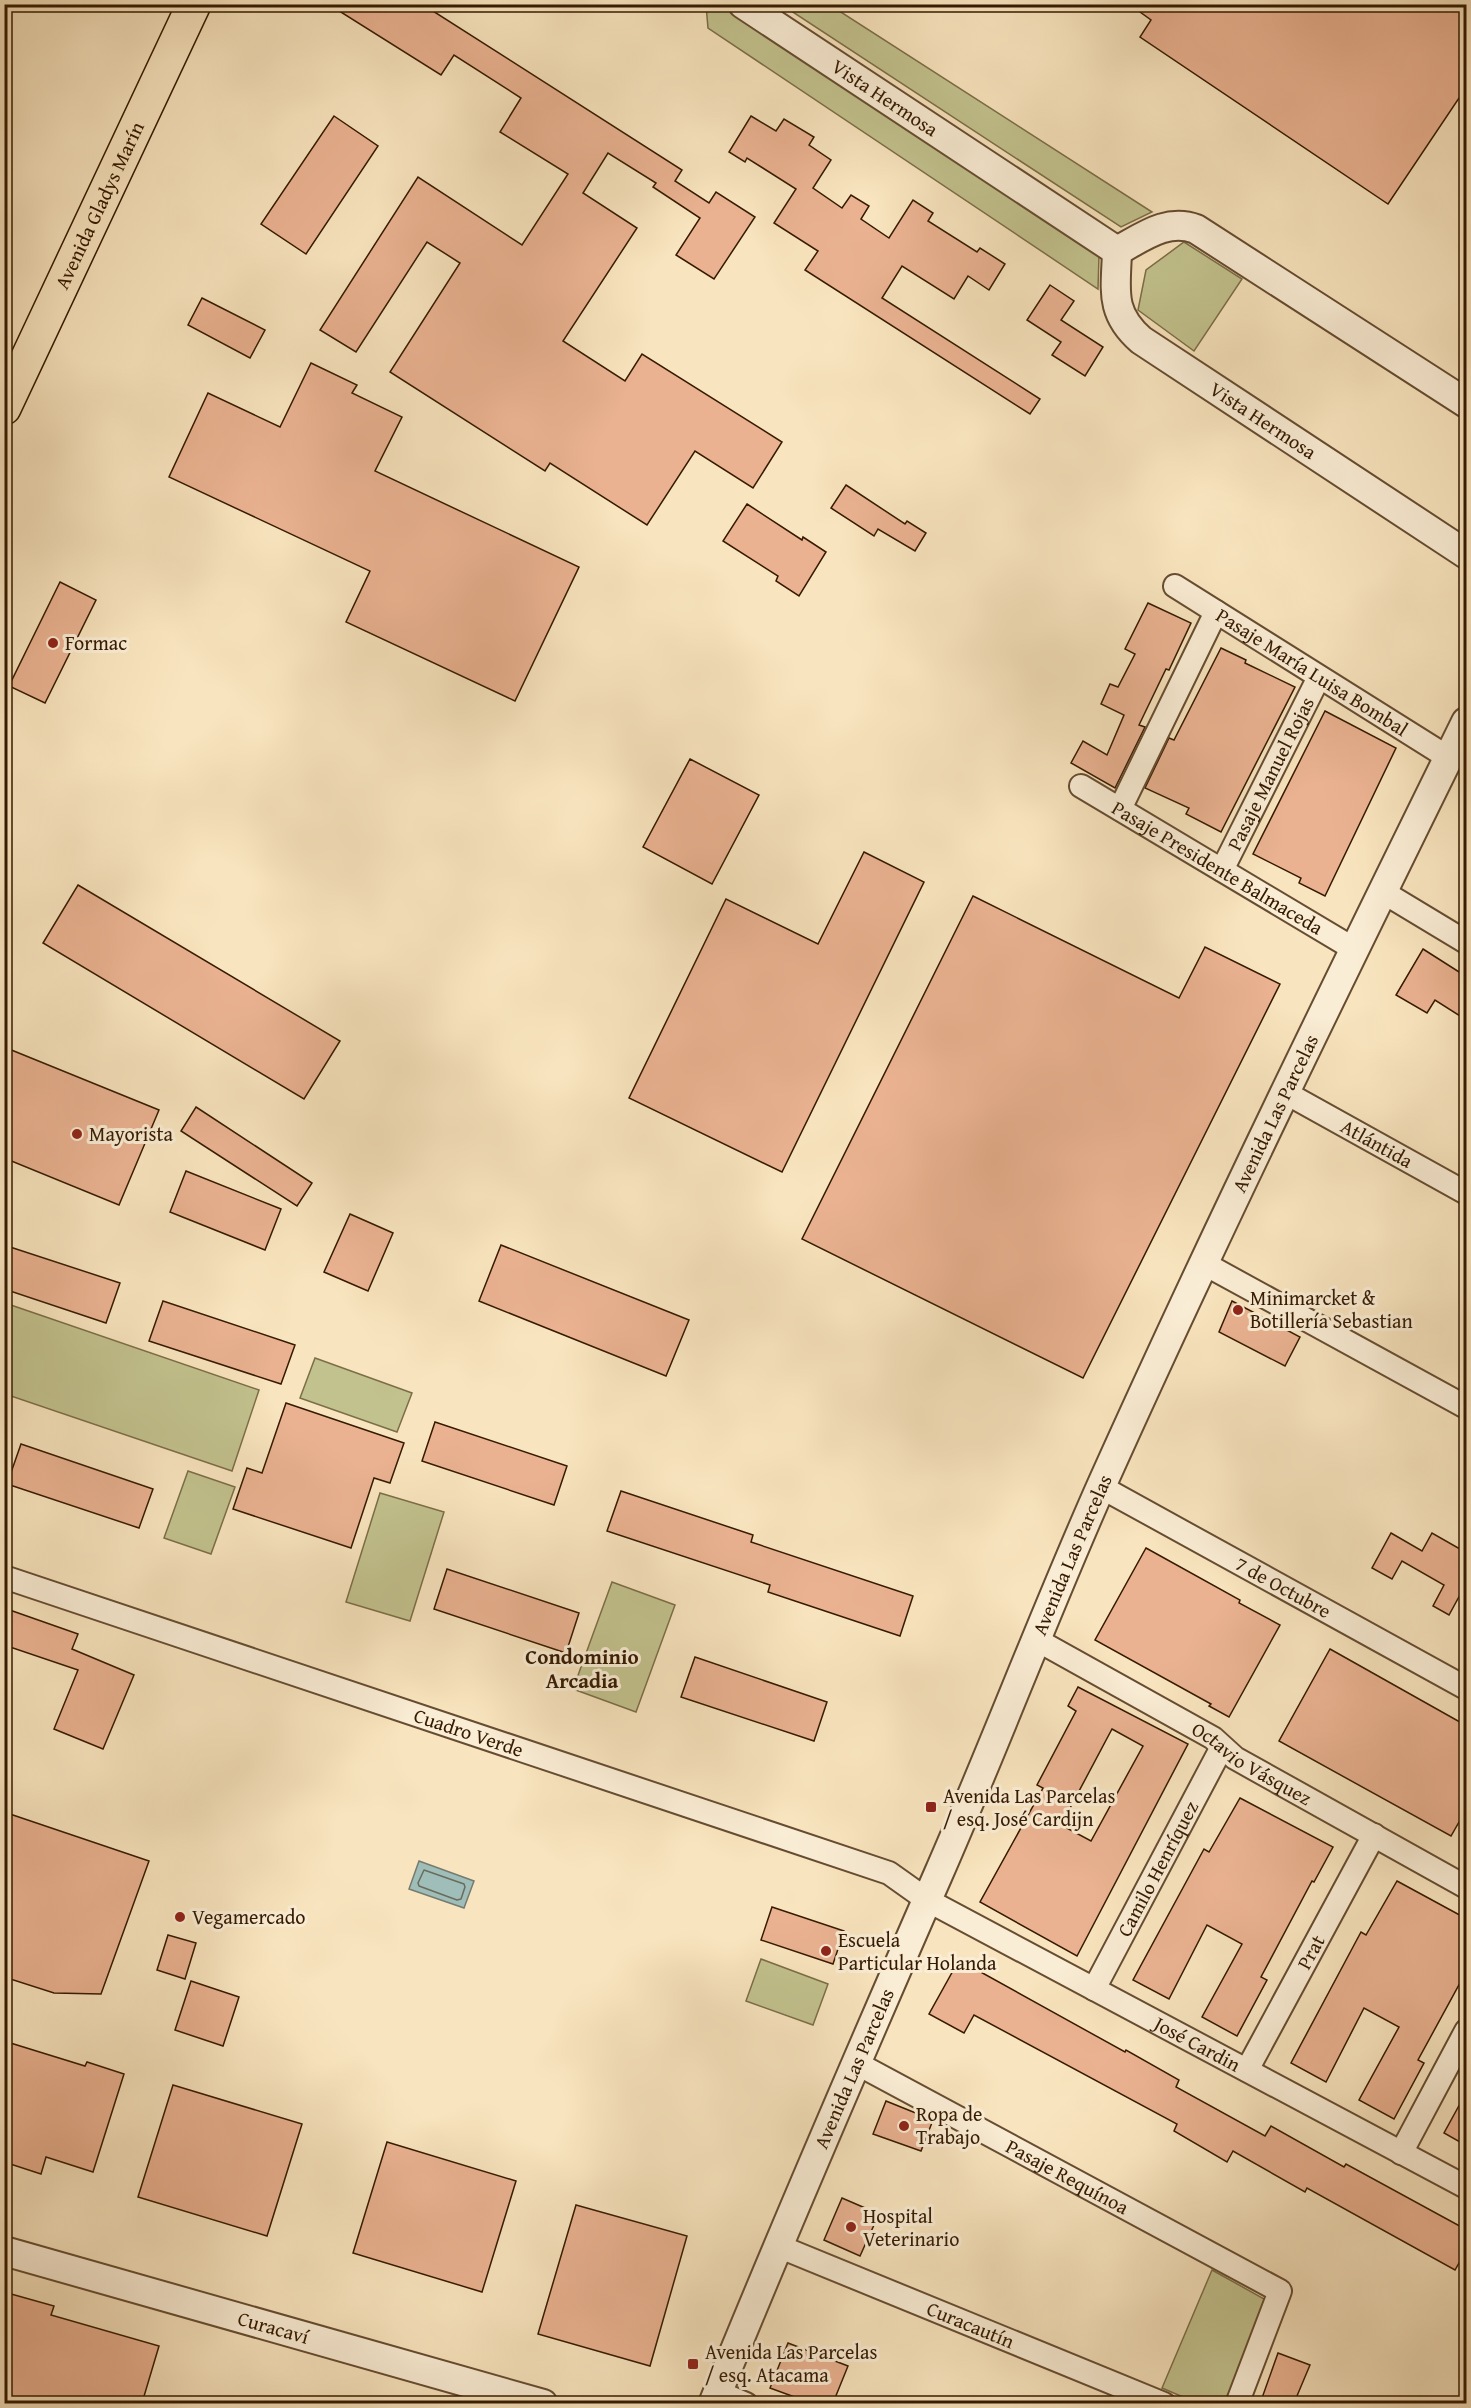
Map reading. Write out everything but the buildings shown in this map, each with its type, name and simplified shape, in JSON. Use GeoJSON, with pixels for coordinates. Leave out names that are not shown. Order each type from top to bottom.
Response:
{"type":"FeatureCollection","features":[{"type":"Feature","properties":{"kind":"main road","name":"Avenida Gladys Marín"},"geometry":{"type":"LineString","coordinates":[[4,408],[194,4]]}},
{"type":"Feature","properties":{"kind":"street","name":"Vista Hermosa"},"geometry":{"type":"LineString","coordinates":[[743,4],[1117,250],[1116,292],[1121,318],[1128,329],[1141,340],[1467,554]]}},
{"type":"Feature","properties":{"kind":"street"},"geometry":{"type":"LineString","coordinates":[[1117,250],[1162,228],[1178,224],[1196,229],[1467,403]]}},
{"type":"Feature","properties":{"kind":"street"},"geometry":{"type":"LineString","coordinates":[[1116,292],[1162,228]]}},
{"type":"Feature","properties":{"kind":"street","name":"Pasaje María Luisa Bombal"},"geometry":{"type":"LineString","coordinates":[[1175,586],[1449,758]]}},
{"type":"Feature","properties":{"kind":"street"},"geometry":{"type":"LineString","coordinates":[[1120,809],[1216,612]]}},
{"type":"Feature","properties":{"kind":"street","name":"Pasaje Manuel Rojas"},"geometry":{"type":"LineString","coordinates":[[1222,870],[1319,677]]}},
{"type":"Feature","properties":{"kind":"street","name":"Avenida Las Parcelas"},"geometry":{"type":"LineString","coordinates":[[715,2398],[1101,1487],[1203,1263],[1354,949],[1467,722]]}},
{"type":"Feature","properties":{"kind":"street","name":"Pasaje Presidente Balmaceda"},"geometry":{"type":"LineString","coordinates":[[1081,786],[1354,949]]}},
{"type":"Feature","properties":{"kind":"street"},"geometry":{"type":"LineString","coordinates":[[1383,892],[1467,942]]}},
{"type":"Feature","properties":{"kind":"street","name":"Atlántida"},"geometry":{"type":"LineString","coordinates":[[1286,1093],[1467,1193]]}},
{"type":"Feature","properties":{"kind":"street"},"geometry":{"type":"LineString","coordinates":[[1203,1263],[1467,1407]]}},
{"type":"Feature","properties":{"kind":"street","name":"7 de Octubre"},"geometry":{"type":"LineString","coordinates":[[1101,1487],[1467,1688]]}},
{"type":"Feature","properties":{"kind":"street","name":"Cuadro Verde"},"geometry":{"type":"LineString","coordinates":[[4,1577],[889,1873],[927,1900]]}},
{"type":"Feature","properties":{"kind":"street","name":"Octavio Vásquez"},"geometry":{"type":"LineString","coordinates":[[1037,1640],[1213,1738],[1235,1758],[1467,1887]]}},
{"type":"Feature","properties":{"kind":"street","name":"Camilo Henríquez"},"geometry":{"type":"LineString","coordinates":[[1094,1989],[1222,1747]]}},
{"type":"Feature","properties":{"kind":"street","name":"Prat"},"geometry":{"type":"LineString","coordinates":[[1247,2070],[1374,1835]]}},
{"type":"Feature","properties":{"kind":"street","name":"José Cardin"},"geometry":{"type":"LineString","coordinates":[[927,1900],[1467,2187]]}},
{"type":"Feature","properties":{"kind":"street"},"geometry":{"type":"LineString","coordinates":[[1401,2153],[1467,2031]]}},
{"type":"Feature","properties":{"kind":"street","name":"Pasaje Requínoa"},"geometry":{"type":"LineString","coordinates":[[856,2062],[1280,2291],[1237,2403]]}},
{"type":"Feature","properties":{"kind":"street","name":"Curacautín"},"geometry":{"type":"LineString","coordinates":[[778,2246],[1164,2403]]}},
{"type":"Feature","properties":{"kind":"street","name":"Curacaví"},"geometry":{"type":"LineString","coordinates":[[4,2251],[543,2403]]}},
{"type":"Feature","properties":{"kind":"street"},"geometry":{"type":"LineString","coordinates":[[715,2398],[746,2403]]}},
{"type":"Feature","properties":{"kind":"green space"},"geometry":{"type":"Polygon","coordinates":[[[706,5],[720,5],[1099,255],[1098,289],[708,28],[706,5]]]}},
{"type":"Feature","properties":{"kind":"green space"},"geometry":{"type":"Polygon","coordinates":[[[782,5],[830,5],[1152,212],[1121,227],[782,5]]]}},
{"type":"Feature","properties":{"kind":"green space"},"geometry":{"type":"Polygon","coordinates":[[[1184,242],[1242,279],[1194,351],[1138,310],[1146,270],[1184,242]]]}},
{"type":"Feature","properties":{"kind":"green space"},"geometry":{"type":"Polygon","coordinates":[[[5,1303],[259,1390],[232,1471],[5,1394],[5,1303]]]}},
{"type":"Feature","properties":{"kind":"green space"},"geometry":{"type":"Polygon","coordinates":[[[315,1358],[412,1393],[397,1432],[300,1398],[315,1358]]]}},
{"type":"Feature","properties":{"kind":"green space"},"geometry":{"type":"Polygon","coordinates":[[[188,1471],[235,1487],[211,1554],[164,1538],[188,1471]]]}},
{"type":"Feature","properties":{"kind":"green space"},"geometry":{"type":"Polygon","coordinates":[[[380,1493],[444,1512],[410,1621],[346,1602],[380,1493]]]}},
{"type":"Feature","properties":{"kind":"green space"},"geometry":{"type":"Polygon","coordinates":[[[612,1582],[675,1605],[636,1712],[573,1689],[612,1582]]]}},
{"type":"Feature","properties":{"kind":"green space"},"geometry":{"type":"Polygon","coordinates":[[[761,1959],[828,1984],[813,2025],[746,2001],[761,1959]]]}},
{"type":"Feature","properties":{"kind":"green space"},"geometry":{"type":"Polygon","coordinates":[[[1212,2270],[1266,2300],[1227,2403],[1197,2403],[1162,2388],[1212,2270]]]}},
{"type":"Feature","properties":{"kind":"water"},"geometry":{"type":"Polygon","coordinates":[[[419,1861],[474,1881],[464,1908],[409,1889],[419,1861]]]}},
{"type":"Feature","properties":{"kind":"place","name":"Formac"},"geometry":{"type":"Point","coordinates":[53,643]}},
{"type":"Feature","properties":{"kind":"place","name":"Mayorista"},"geometry":{"type":"Point","coordinates":[77,1134]}},
{"type":"Feature","properties":{"kind":"place","name":"Minimarcket & Botillería Sebastian"},"geometry":{"type":"Point","coordinates":[1238,1310]}},
{"type":"Feature","properties":{"kind":"place","name":"Avenida Las Parcelas / esq. José Cardijn"},"geometry":{"type":"Point","coordinates":[931,1807]}},
{"type":"Feature","properties":{"kind":"place","name":"Vegamercado"},"geometry":{"type":"Point","coordinates":[180,1917]}},
{"type":"Feature","properties":{"kind":"place","name":"Escuela Particular Holanda"},"geometry":{"type":"Point","coordinates":[826,1951]}},
{"type":"Feature","properties":{"kind":"place","name":"Ropa de Trabajo"},"geometry":{"type":"Point","coordinates":[904,2126]}},
{"type":"Feature","properties":{"kind":"place","name":"Hospital Veterinario"},"geometry":{"type":"Point","coordinates":[851,2227]}},
{"type":"Feature","properties":{"kind":"place","name":"Avenida Las Parcelas / esq. Atacama"},"geometry":{"type":"Point","coordinates":[693,2364]}},
{"type":"Feature","properties":{"kind":"district","name":"Condominio Arcadia"},"geometry":{"type":"Point","coordinates":[582,1669]}}]}
